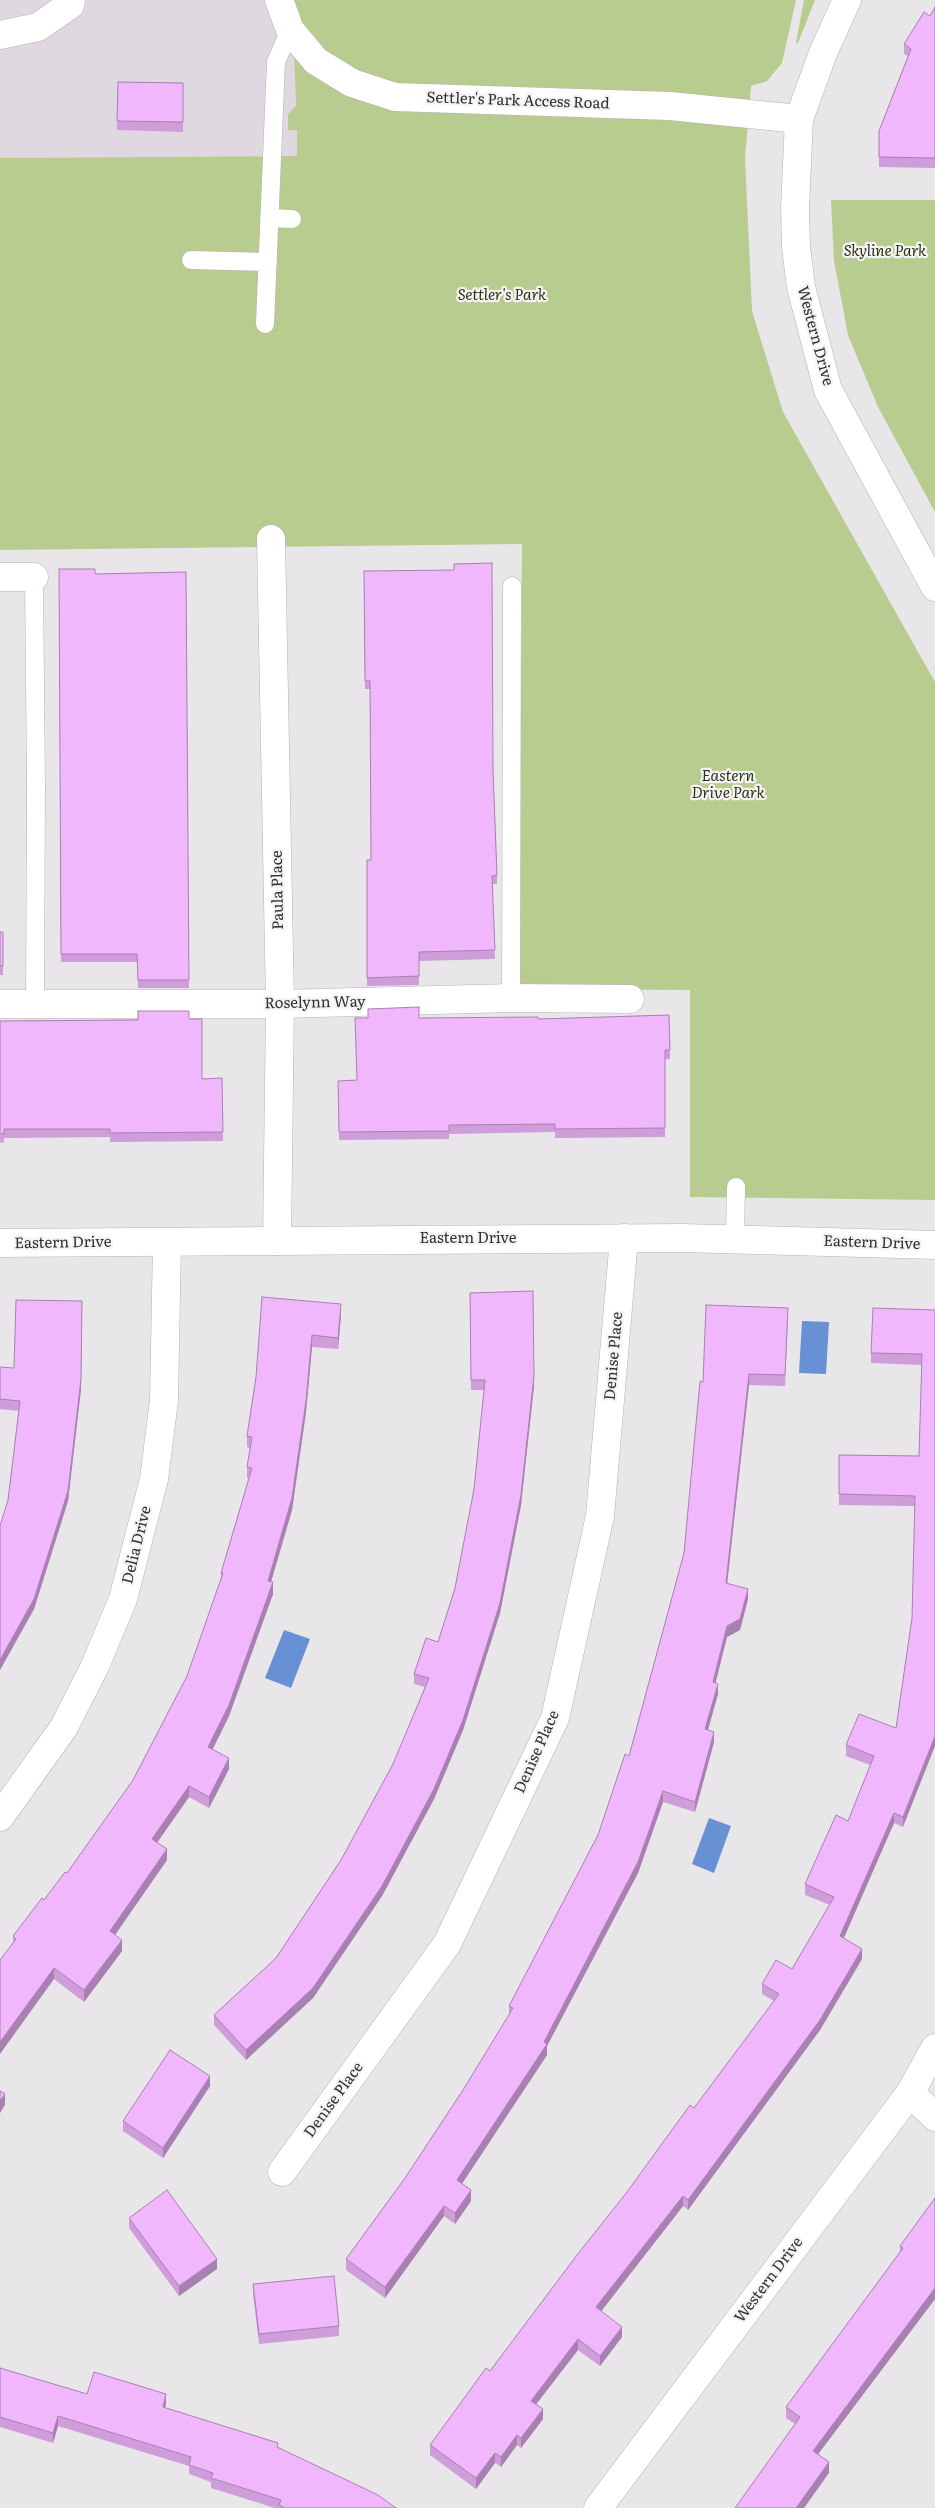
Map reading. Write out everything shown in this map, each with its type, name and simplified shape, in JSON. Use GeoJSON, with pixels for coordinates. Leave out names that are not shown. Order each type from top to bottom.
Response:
{"type":"FeatureCollection","features":[{"type":"Feature","properties":{"kind":"street"},"geometry":{"type":"LineString","coordinates":[[0,35],[38,27],[70,5],[71,0]]}},
{"type":"Feature","properties":{"kind":"street","name":"Settler's Park Access Road"},"geometry":{"type":"LineString","coordinates":[[279,0],[290,30],[316,61],[352,83],[395,97],[670,106],[799,118]]}},
{"type":"Feature","properties":{"kind":"street","name":"Western Drive"},"geometry":{"type":"LineString","coordinates":[[847,0],[823,54],[799,118],[796,174],[796,247],[809,323],[828,390],[935,587]]}},
{"type":"Feature","properties":{"kind":"street","name":"Paula Place"},"geometry":{"type":"LineString","coordinates":[[271,539],[280,1004],[277,1240]]}},
{"type":"Feature","properties":{"kind":"street"},"geometry":{"type":"LineString","coordinates":[[0,577],[34,578]]}},
{"type":"Feature","properties":{"kind":"street","name":"Roselynn Way"},"geometry":{"type":"LineString","coordinates":[[0,1004],[280,1004],[511,998],[630,999]]}},
{"type":"Feature","properties":{"kind":"street","name":"Eastern Drive"},"geometry":{"type":"LineString","coordinates":[[0,1243],[624,1238],[935,1245]]}},
{"type":"Feature","properties":{"kind":"street","name":"Denise Place"},"geometry":{"type":"LineString","coordinates":[[282,2172],[446,1944],[555,1718],[600,1516],[624,1238]]}},
{"type":"Feature","properties":{"kind":"street","name":"Delia Drive"},"geometry":{"type":"LineString","coordinates":[[0,1817],[64,1727],[96,1666],[123,1599],[154,1479],[164,1400],[167,1242]]}},
{"type":"Feature","properties":{"kind":"street","name":"Western Drive"},"geometry":{"type":"LineString","coordinates":[[598,2508],[910,2093],[935,2048]]}},
{"type":"Feature","properties":{"kind":"street"},"geometry":{"type":"LineString","coordinates":[[910,2093],[935,2117]]}},
{"type":"Feature","properties":{"kind":"lane"},"geometry":{"type":"LineString","coordinates":[[265,324],[276,62],[290,30]]}},
{"type":"Feature","properties":{"kind":"lane"},"geometry":{"type":"LineString","coordinates":[[270,218],[292,219]]}},
{"type":"Feature","properties":{"kind":"lane"},"geometry":{"type":"LineString","coordinates":[[191,260],[268,262]]}},
{"type":"Feature","properties":{"kind":"lane"},"geometry":{"type":"LineString","coordinates":[[34,578],[36,787],[34,1005]]}},
{"type":"Feature","properties":{"kind":"lane"},"geometry":{"type":"LineString","coordinates":[[511,998],[512,586]]}},
{"type":"Feature","properties":{"kind":"lane"},"geometry":{"type":"LineString","coordinates":[[735,1239],[736,1186]]}},
{"type":"Feature","properties":{"kind":"shaded area"},"geometry":{"type":"Polygon","coordinates":[[[0,0],[292,0],[298,156],[0,158],[0,0]]]}},
{"type":"Feature","properties":{"kind":"green space","name":"Settler's Park"},"geometry":{"type":"Polygon","coordinates":[[[292,0],[796,0],[782,63],[767,81],[751,86],[745,158],[752,311],[783,412],[935,682],[935,1200],[690,1197],[690,990],[519,989],[522,544],[0,550],[0,158],[297,156],[297,130],[288,130],[288,114],[296,106],[292,0]]]}},
{"type":"Feature","properties":{"kind":"green space"},"geometry":{"type":"Polygon","coordinates":[[[804,0],[815,0],[798,43],[796,43],[804,0]]]}},
{"type":"Feature","properties":{"kind":"green space","name":"Skyline Park"},"geometry":{"type":"Polygon","coordinates":[[[831,200],[935,200],[935,512],[878,407],[848,335],[834,261],[831,200]]]}},
{"type":"Feature","properties":{"kind":"water"},"geometry":{"type":"Polygon","coordinates":[[[802,1321],[829,1322],[826,1374],[799,1373],[802,1321]]]}},
{"type":"Feature","properties":{"kind":"water"},"geometry":{"type":"Polygon","coordinates":[[[284,1630],[310,1639],[291,1688],[265,1678],[284,1630]]]}},
{"type":"Feature","properties":{"kind":"water"},"geometry":{"type":"Polygon","coordinates":[[[709,1818],[731,1826],[714,1873],[692,1864],[709,1818]]]}},
{"type":"Feature","properties":{"kind":"building"},"geometry":{"type":"Polygon","coordinates":[[[935,7],[935,158],[879,157],[879,131],[911,49],[904,44],[924,12],[930,16],[935,7]]]}},
{"type":"Feature","properties":{"kind":"building"},"geometry":{"type":"Polygon","coordinates":[[[118,82],[183,83],[183,122],[117,121],[118,82]]]}},
{"type":"Feature","properties":{"kind":"building"},"geometry":{"type":"Polygon","coordinates":[[[492,563],[493,771],[497,875],[492,876],[495,950],[419,952],[419,976],[367,978],[367,860],[371,860],[370,681],[365,681],[364,571],[454,570],[454,564],[492,563]]]}},
{"type":"Feature","properties":{"kind":"building"},"geometry":{"type":"Polygon","coordinates":[[[59,569],[95,569],[95,574],[186,572],[189,980],[138,980],[137,954],[61,954],[59,569]]]}},
{"type":"Feature","properties":{"kind":"building"},"geometry":{"type":"Polygon","coordinates":[[[0,932],[3,932],[3,966],[0,966],[0,932]]]}},
{"type":"Feature","properties":{"kind":"building"},"geometry":{"type":"Polygon","coordinates":[[[419,1007],[419,1018],[538,1017],[538,1019],[669,1015],[670,1050],[665,1050],[665,1128],[555,1129],[555,1124],[449,1125],[449,1131],[339,1132],[338,1081],[357,1080],[355,1018],[368,1018],[368,1009],[419,1007]]]}},
{"type":"Feature","properties":{"kind":"building"},"geometry":{"type":"Polygon","coordinates":[[[138,1011],[189,1011],[189,1019],[202,1019],[202,1079],[222,1078],[223,1132],[110,1133],[110,1129],[4,1129],[4,1134],[0,1134],[0,1021],[138,1020],[138,1011]]]}},
{"type":"Feature","properties":{"kind":"building"},"geometry":{"type":"Polygon","coordinates":[[[533,1291],[534,1376],[521,1495],[500,1603],[463,1720],[434,1789],[382,1886],[313,1988],[246,2050],[214,2015],[276,1958],[341,1860],[393,1764],[429,1678],[414,1674],[426,1638],[438,1642],[455,1588],[474,1489],[485,1380],[471,1380],[470,1293],[533,1291]]]}},
{"type":"Feature","properties":{"kind":"building"},"geometry":{"type":"Polygon","coordinates":[[[262,1297],[341,1304],[338,1338],[312,1335],[306,1401],[292,1498],[268,1581],[273,1582],[229,1705],[208,1747],[229,1758],[209,1797],[189,1786],[152,1839],[167,1849],[110,1931],[122,1940],[84,1990],[54,1968],[0,2042],[0,1960],[16,1939],[13,1936],[42,1898],[44,1900],[65,1872],[67,1873],[133,1780],[187,1676],[223,1573],[221,1573],[252,1468],[247,1467],[252,1437],[247,1436],[256,1377],[262,1297]]]}},
{"type":"Feature","properties":{"kind":"building"},"geometry":{"type":"Polygon","coordinates":[[[16,1300],[82,1301],[81,1379],[68,1491],[34,1599],[0,1660],[0,1526],[8,1500],[20,1401],[0,1399],[0,1367],[14,1368],[16,1300]]]}},
{"type":"Feature","properties":{"kind":"building"},"geometry":{"type":"Polygon","coordinates":[[[706,1305],[788,1308],[785,1375],[749,1374],[726,1583],[748,1589],[740,1619],[727,1626],[713,1682],[718,1684],[705,1729],[714,1732],[695,1802],[663,1791],[638,1862],[544,2042],[547,2044],[457,2180],[471,2190],[455,2213],[444,2206],[385,2287],[346,2259],[405,2178],[463,2090],[513,2008],[509,2006],[598,1835],[625,1754],[629,1756],[684,1553],[700,1381],[703,1382],[706,1305]]]}},
{"type":"Feature","properties":{"kind":"building"},"geometry":{"type":"Polygon","coordinates":[[[873,1308],[935,1310],[935,1736],[903,1817],[894,1813],[840,1936],[862,1949],[820,2020],[688,2200],[683,2196],[596,2307],[622,2327],[600,2356],[578,2339],[531,2401],[543,2409],[521,2438],[517,2435],[501,2457],[495,2453],[476,2478],[430,2445],[486,2368],[490,2371],[627,2192],[690,2105],[694,2108],[779,1994],[762,1984],[776,1960],[792,1969],[834,1897],[805,1884],[836,1815],[848,1821],[874,1756],[846,1745],[859,1714],[896,1728],[912,1618],[915,1496],[839,1494],[839,1455],[919,1456],[922,1354],[871,1353],[873,1308]]]}},
{"type":"Feature","properties":{"kind":"building"},"geometry":{"type":"Polygon","coordinates":[[[170,2050],[210,2076],[163,2148],[123,2121],[170,2050]]]}},
{"type":"Feature","properties":{"kind":"building"},"geometry":{"type":"Polygon","coordinates":[[[0,2091],[5,2094],[0,2101],[0,2091]]]}},
{"type":"Feature","properties":{"kind":"building"},"geometry":{"type":"Polygon","coordinates":[[[167,2190],[217,2259],[179,2286],[129,2218],[167,2190]]]}},
{"type":"Feature","properties":{"kind":"building"},"geometry":{"type":"Polygon","coordinates":[[[935,2198],[935,2288],[813,2451],[829,2462],[796,2508],[735,2508],[800,2417],[786,2407],[903,2248],[900,2246],[935,2198]]]}},
{"type":"Feature","properties":{"kind":"building"},"geometry":{"type":"Polygon","coordinates":[[[334,2276],[339,2326],[259,2334],[253,2284],[334,2276]]]}},
{"type":"Feature","properties":{"kind":"building"},"geometry":{"type":"Polygon","coordinates":[[[0,2368],[87,2394],[94,2372],[166,2394],[163,2407],[278,2443],[277,2447],[378,2495],[396,2508],[285,2508],[279,2505],[281,2500],[211,2478],[213,2473],[189,2465],[191,2457],[58,2416],[53,2433],[0,2417],[0,2368]]]}},
{"type":"Feature","properties":{"kind":"park label","name":"Eastern Drive Park"},"geometry":{"type":"Point","coordinates":[728,786]}}]}
